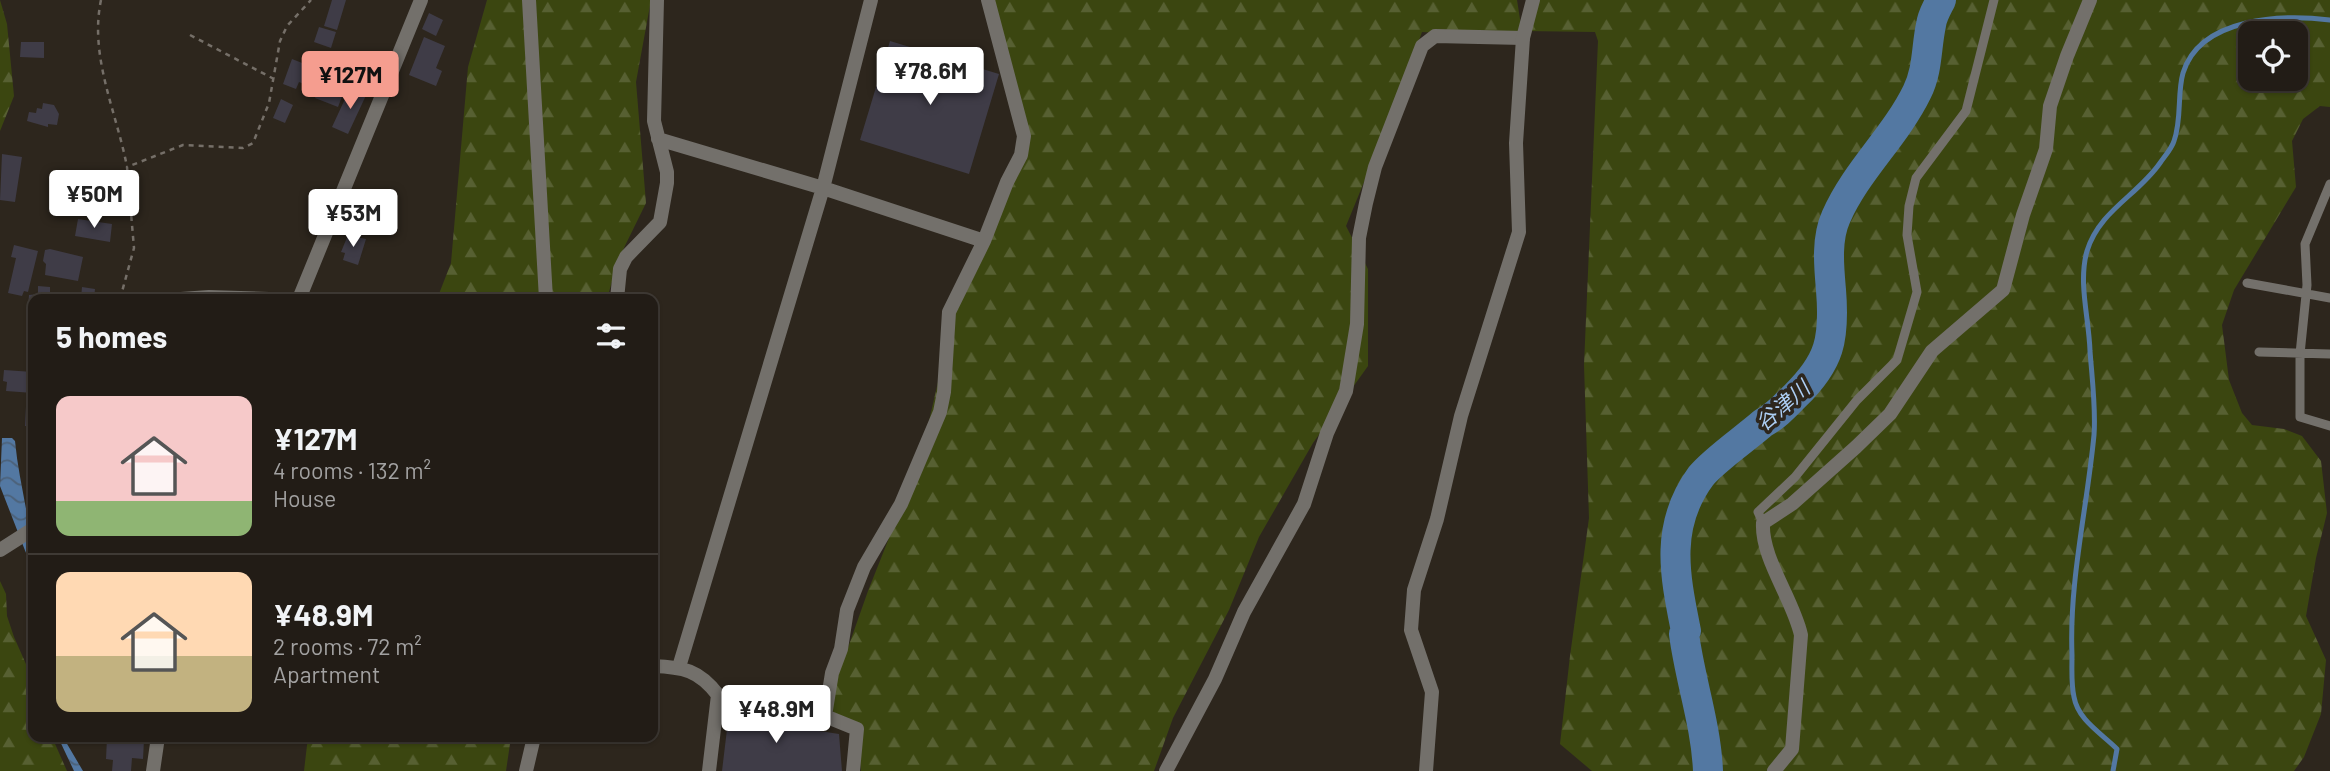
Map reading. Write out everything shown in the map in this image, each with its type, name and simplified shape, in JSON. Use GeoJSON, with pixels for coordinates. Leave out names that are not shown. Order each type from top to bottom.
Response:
{"type":"FeatureCollection","features":[{"type":"Feature","properties":{"kind":"street"},"geometry":{"type":"LineString","coordinates":[[301,294],[421,0]]}},
{"type":"Feature","properties":{"kind":"street"},"geometry":{"type":"LineString","coordinates":[[529,0],[546,294]]}},
{"type":"Feature","properties":{"kind":"street"},"geometry":{"type":"LineString","coordinates":[[617,294],[618,277],[626,257],[662,217],[667,172],[654,121],[657,0]]}},
{"type":"Feature","properties":{"kind":"street"},"geometry":{"type":"LineString","coordinates":[[679,667],[823,188],[871,0]]}},
{"type":"Feature","properties":{"kind":"street"},"geometry":{"type":"LineString","coordinates":[[853,771],[857,729],[825,716],[847,610],[864,567],[901,504],[940,412],[944,392],[949,312],[984,241],[1007,181],[1021,155],[1024,136],[988,0]]}},
{"type":"Feature","properties":{"kind":"street"},"geometry":{"type":"LineString","coordinates":[[1426,771],[1432,692],[1411,630],[1414,590],[1437,519],[1461,416],[1519,232],[1516,143],[1523,38],[1533,0]]}},
{"type":"Feature","properties":{"kind":"street"},"geometry":{"type":"LineString","coordinates":[[1774,771],[1792,749],[1801,635],[1797,618],[1762,538],[1763,523],[1792,504],[1890,414],[1931,351],[2003,290],[2023,215],[2046,149],[2050,106],[2090,0]]}},
{"type":"Feature","properties":{"kind":"street"},"geometry":{"type":"LineString","coordinates":[[1166,771],[1215,680],[1244,612],[1304,504],[1327,433],[1346,391],[1357,324],[1359,238],[1366,204],[1375,167],[1422,46],[1435,36],[1523,38]]}},
{"type":"Feature","properties":{"kind":"street"},"geometry":{"type":"LineString","coordinates":[[658,139],[823,188],[984,241]]}},
{"type":"Feature","properties":{"kind":"street"},"geometry":{"type":"LineString","coordinates":[[0,550],[28,532]]}},
{"type":"Feature","properties":{"kind":"street"},"geometry":{"type":"LineString","coordinates":[[658,666],[679,667],[705,678],[718,695],[709,771]]}},
{"type":"Feature","properties":{"kind":"street"},"geometry":{"type":"LineString","coordinates":[[153,771],[157,742]]}},
{"type":"Feature","properties":{"kind":"street"},"geometry":{"type":"LineString","coordinates":[[526,771],[533,742]]}},
{"type":"Feature","properties":{"kind":"lane"},"geometry":{"type":"LineString","coordinates":[[1763,523],[1758,512],[1795,477],[1857,400],[1897,360],[1917,292],[1907,235],[1909,206],[1916,178],[1966,111],[1994,0]]}},
{"type":"Feature","properties":{"kind":"lane"},"geometry":{"type":"LineString","coordinates":[[2330,184],[2305,244],[2306,294],[2300,417],[2330,426]]}},
{"type":"Feature","properties":{"kind":"lane"},"geometry":{"type":"LineString","coordinates":[[2248,283],[2330,298]]}},
{"type":"Feature","properties":{"kind":"lane"},"geometry":{"type":"LineString","coordinates":[[2259,352],[2330,354]]}},
{"type":"Feature","properties":{"kind":"path"},"geometry":{"type":"LineString","coordinates":[[101,0],[98,33],[103,75],[127,167],[134,248],[121,294]]}},
{"type":"Feature","properties":{"kind":"path"},"geometry":{"type":"LineString","coordinates":[[127,167],[183,145],[243,148],[253,143],[269,103],[280,41],[287,26],[311,0]]}},
{"type":"Feature","properties":{"kind":"path"},"geometry":{"type":"LineString","coordinates":[[191,35],[274,79]]}},
{"type":"Feature","properties":{"kind":"green space"},"geometry":{"type":"Polygon","coordinates":[[[0,0],[7,24],[14,96],[0,131],[0,0]]]}},
{"type":"Feature","properties":{"kind":"green space"},"geometry":{"type":"Polygon","coordinates":[[[487,0],[651,0],[636,82],[646,203],[618,260],[608,294],[439,294],[451,263],[468,67],[487,0]]]}},
{"type":"Feature","properties":{"kind":"green space"},"geometry":{"type":"Polygon","coordinates":[[[988,0],[1517,0],[1523,38],[1422,32],[1346,226],[1368,269],[1368,366],[1313,443],[1259,537],[1229,610],[1173,718],[1154,771],[861,771],[857,729],[827,707],[868,591],[920,460],[953,317],[1024,156],[988,0]]]}},
{"type":"Feature","properties":{"kind":"green space"},"geometry":{"type":"Polygon","coordinates":[[[1532,0],[2330,0],[2330,107],[2320,106],[2303,119],[2292,141],[2296,187],[2234,290],[2222,325],[2229,380],[2242,413],[2252,425],[2284,429],[2302,436],[2321,461],[2327,513],[2306,616],[2326,660],[2321,714],[2304,757],[2294,771],[1592,771],[1560,744],[1589,518],[1584,365],[1598,41],[1595,32],[1525,31],[1532,0]]]}},
{"type":"Feature","properties":{"kind":"green space"},"geometry":{"type":"Polygon","coordinates":[[[0,581],[6,594],[7,616],[28,669],[28,742],[54,742],[67,771],[0,771],[0,581]]]}},
{"type":"Feature","properties":{"kind":"green space"},"geometry":{"type":"Polygon","coordinates":[[[307,742],[510,742],[506,771],[304,771],[307,742]]]}},
{"type":"Feature","properties":{"kind":"water"},"geometry":{"type":"Polygon","coordinates":[[[2,438],[12,438],[15,441],[28,521],[28,558],[0,486],[2,438]]]}},
{"type":"Feature","properties":{"kind":"water"},"geometry":{"type":"Polygon","coordinates":[[[60,742],[66,742],[83,771],[74,771],[60,742]]]}},
{"type":"Feature","properties":{"kind":"building"},"geometry":{"type":"Polygon","coordinates":[[[332,0],[346,0],[337,30],[324,26],[332,0]]]}},
{"type":"Feature","properties":{"kind":"building"},"geometry":{"type":"Polygon","coordinates":[[[429,13],[443,20],[436,36],[422,29],[429,13]]]}},
{"type":"Feature","properties":{"kind":"building"},"geometry":{"type":"Polygon","coordinates":[[[319,27],[336,32],[331,48],[314,42],[319,27]]]}},
{"type":"Feature","properties":{"kind":"building"},"geometry":{"type":"Polygon","coordinates":[[[424,37],[445,46],[436,68],[442,71],[436,86],[409,75],[424,37]]]}},
{"type":"Feature","properties":{"kind":"building"},"geometry":{"type":"Polygon","coordinates":[[[890,41],[999,74],[969,174],[860,140],[890,41]]]}},
{"type":"Feature","properties":{"kind":"building"},"geometry":{"type":"Polygon","coordinates":[[[21,42],[44,42],[44,58],[20,57],[21,42]]]}},
{"type":"Feature","properties":{"kind":"building"},"geometry":{"type":"Polygon","coordinates":[[[292,59],[348,81],[338,107],[315,98],[318,90],[299,82],[296,89],[283,84],[292,59]]]}},
{"type":"Feature","properties":{"kind":"building"},"geometry":{"type":"Polygon","coordinates":[[[358,86],[368,91],[348,134],[332,127],[345,99],[352,98],[358,86]]]}},
{"type":"Feature","properties":{"kind":"building"},"geometry":{"type":"Polygon","coordinates":[[[281,99],[293,105],[285,123],[273,118],[281,99]]]}},
{"type":"Feature","properties":{"kind":"building"},"geometry":{"type":"Polygon","coordinates":[[[43,103],[54,105],[59,114],[57,125],[48,124],[48,127],[27,121],[29,112],[36,113],[37,108],[42,109],[43,103]]]}},
{"type":"Feature","properties":{"kind":"building"},"geometry":{"type":"Polygon","coordinates":[[[2,154],[22,157],[15,202],[0,200],[2,154]]]}},
{"type":"Feature","properties":{"kind":"building"},"geometry":{"type":"Polygon","coordinates":[[[78,219],[112,224],[110,242],[75,236],[78,219]]]}},
{"type":"Feature","properties":{"kind":"building"},"geometry":{"type":"Polygon","coordinates":[[[348,235],[366,239],[358,265],[343,260],[345,253],[341,252],[348,235]]]}},
{"type":"Feature","properties":{"kind":"building"},"geometry":{"type":"Polygon","coordinates":[[[14,245],[38,251],[28,292],[24,291],[22,296],[8,293],[16,258],[11,257],[14,245]]]}},
{"type":"Feature","properties":{"kind":"building"},"geometry":{"type":"Polygon","coordinates":[[[45,250],[83,257],[78,281],[45,275],[45,250]]]}},
{"type":"Feature","properties":{"kind":"building"},"geometry":{"type":"Polygon","coordinates":[[[38,286],[50,287],[50,294],[38,294],[38,286]]]}},
{"type":"Feature","properties":{"kind":"building"},"geometry":{"type":"Polygon","coordinates":[[[82,287],[95,289],[94,294],[81,294],[82,287]]]}},
{"type":"Feature","properties":{"kind":"building"},"geometry":{"type":"Polygon","coordinates":[[[4,370],[28,372],[28,393],[6,391],[7,382],[3,381],[4,370]]]}},
{"type":"Feature","properties":{"kind":"building"},"geometry":{"type":"Polygon","coordinates":[[[26,406],[28,426],[25,426],[26,406]]]}},
{"type":"Feature","properties":{"kind":"building"},"geometry":{"type":"Polygon","coordinates":[[[731,696],[758,703],[756,721],[839,734],[842,771],[722,771],[731,696]]]}},
{"type":"Feature","properties":{"kind":"building"},"geometry":{"type":"Polygon","coordinates":[[[107,742],[144,742],[143,759],[132,758],[131,771],[112,771],[113,760],[106,759],[107,742]]]}},
{"type":"Feature","properties":{"kind":"waterway","name":"谷津川"},"geometry":{"type":"LineString","coordinates":[[1708,771],[1678,591],[1676,552],[1682,514],[1689,495],[1701,476],[1730,449],[1784,407],[1807,384],[1823,360],[1831,336],[1829,253],[1833,226],[1844,200],[1898,124],[1921,84],[1932,22],[1941,0]]}},
{"type":"Feature","properties":{"kind":"waterway"},"geometry":{"type":"LineString","coordinates":[[2113,771],[2117,749],[2080,713],[2072,682],[2073,600],[2094,425],[2093,382],[2084,288],[2087,251],[2100,225],[2151,174],[2172,146],[2178,124],[2183,73],[2192,54],[2207,40],[2245,23],[2290,18],[2330,20]]}}]}
